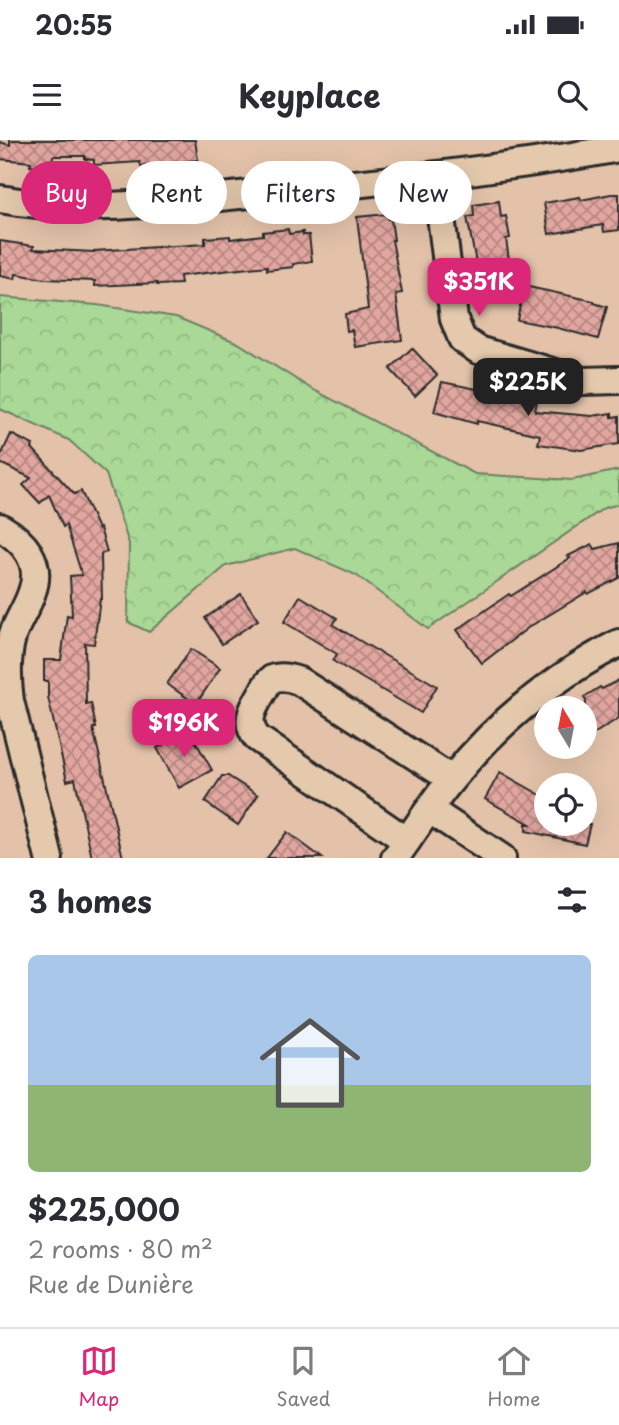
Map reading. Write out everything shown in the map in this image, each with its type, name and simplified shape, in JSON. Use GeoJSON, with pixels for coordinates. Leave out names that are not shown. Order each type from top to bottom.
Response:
{"type":"FeatureCollection","features":[{"type":"Feature","properties":{"kind":"street"},"geometry":{"type":"LineString","coordinates":[[472,171],[619,148]]}},
{"type":"Feature","properties":{"kind":"street"},"geometry":{"type":"LineString","coordinates":[[0,200],[70,206],[121,206],[374,183]]}},
{"type":"Feature","properties":{"kind":"street"},"geometry":{"type":"LineString","coordinates":[[442,224],[454,319],[463,339],[478,350],[583,381],[619,380]]}},
{"type":"Feature","properties":{"kind":"street"},"geometry":{"type":"LineString","coordinates":[[0,527],[16,536],[27,548],[36,577],[13,633],[8,652],[7,676],[10,701],[49,858]]}},
{"type":"Feature","properties":{"kind":"street"},"geometry":{"type":"LineString","coordinates":[[451,779],[299,681],[274,678],[268,683],[250,715],[251,731],[257,738],[401,849],[451,779],[483,744],[535,696],[564,675],[619,643]]}},
{"type":"Feature","properties":{"kind":"street"},"geometry":{"type":"LineString","coordinates":[[430,810],[502,858]]}},
{"type":"Feature","properties":{"kind":"green space"},"geometry":{"type":"Polygon","coordinates":[[[0,297],[97,305],[176,317],[238,343],[310,388],[475,474],[572,480],[619,470],[619,504],[604,508],[428,629],[356,575],[295,548],[226,566],[149,632],[128,622],[129,544],[106,474],[69,440],[0,409],[0,297]]]}},
{"type":"Feature","properties":{"kind":"building"},"geometry":{"type":"Polygon","coordinates":[[[10,140],[195,140],[198,160],[126,161],[112,164],[112,161],[85,159],[85,156],[53,156],[53,161],[0,159],[0,142],[10,145],[10,140]]]}},
{"type":"Feature","properties":{"kind":"building"},"geometry":{"type":"Polygon","coordinates":[[[619,194],[619,230],[604,232],[603,225],[549,234],[544,203],[619,194]]]}},
{"type":"Feature","properties":{"kind":"building"},"geometry":{"type":"Polygon","coordinates":[[[499,201],[501,217],[506,216],[510,238],[506,239],[511,273],[479,278],[468,224],[472,224],[474,216],[473,205],[499,201]]]}},
{"type":"Feature","properties":{"kind":"building"},"geometry":{"type":"Polygon","coordinates":[[[374,215],[374,224],[392,224],[402,293],[396,294],[402,340],[355,347],[352,330],[347,331],[345,314],[368,309],[358,224],[360,217],[374,215]]]}},
{"type":"Feature","properties":{"kind":"building"},"geometry":{"type":"Polygon","coordinates":[[[288,229],[289,234],[303,232],[303,235],[309,235],[312,261],[293,264],[293,267],[267,270],[267,266],[180,276],[181,284],[95,286],[95,281],[44,279],[16,274],[15,279],[0,276],[0,241],[34,246],[33,249],[94,252],[205,244],[205,238],[230,236],[230,239],[288,229]]]}},
{"type":"Feature","properties":{"kind":"building"},"geometry":{"type":"Polygon","coordinates":[[[524,286],[594,301],[607,307],[598,339],[517,320],[524,286]]]}},
{"type":"Feature","properties":{"kind":"building"},"geometry":{"type":"Polygon","coordinates":[[[412,348],[437,375],[415,396],[390,369],[412,348]]]}},
{"type":"Feature","properties":{"kind":"building"},"geometry":{"type":"Polygon","coordinates":[[[442,382],[537,401],[535,411],[592,416],[612,413],[612,417],[619,416],[619,444],[581,450],[538,444],[540,435],[477,421],[477,424],[434,412],[442,382]]]}},
{"type":"Feature","properties":{"kind":"building"},"geometry":{"type":"Polygon","coordinates":[[[11,434],[33,445],[32,448],[74,494],[81,491],[98,529],[100,528],[107,552],[101,554],[102,599],[94,644],[85,643],[86,704],[91,703],[96,728],[93,728],[123,858],[92,858],[75,779],[67,781],[48,697],[48,681],[44,681],[44,660],[61,660],[67,615],[72,616],[70,576],[82,575],[66,525],[63,527],[49,495],[40,503],[23,485],[31,478],[0,463],[11,434]]]}},
{"type":"Feature","properties":{"kind":"building"},"geometry":{"type":"Polygon","coordinates":[[[619,543],[619,578],[588,594],[587,592],[529,627],[482,663],[457,630],[509,594],[511,596],[570,558],[568,556],[592,544],[595,549],[619,543]]]}},
{"type":"Feature","properties":{"kind":"building"},"geometry":{"type":"Polygon","coordinates":[[[241,594],[258,620],[222,644],[205,618],[241,594]]]}},
{"type":"Feature","properties":{"kind":"building"},"geometry":{"type":"Polygon","coordinates":[[[300,596],[337,618],[333,625],[437,686],[421,713],[333,661],[337,654],[284,622],[300,596]]]}},
{"type":"Feature","properties":{"kind":"building"},"geometry":{"type":"Polygon","coordinates":[[[191,649],[220,668],[196,704],[167,684],[191,649]]]}},
{"type":"Feature","properties":{"kind":"building"},"geometry":{"type":"Polygon","coordinates":[[[619,680],[619,718],[597,732],[597,696],[586,696],[600,687],[602,689],[619,680]]]}},
{"type":"Feature","properties":{"kind":"building"},"geometry":{"type":"Polygon","coordinates":[[[189,730],[212,770],[179,788],[157,748],[189,730]]]}},
{"type":"Feature","properties":{"kind":"building"},"geometry":{"type":"Polygon","coordinates":[[[500,772],[534,791],[534,833],[526,831],[526,824],[530,824],[485,799],[500,772]]]}},
{"type":"Feature","properties":{"kind":"building"},"geometry":{"type":"Polygon","coordinates":[[[222,776],[228,776],[258,795],[238,825],[205,802],[222,776]]]}},
{"type":"Feature","properties":{"kind":"building"},"geometry":{"type":"Polygon","coordinates":[[[287,832],[322,858],[267,858],[287,832]]]}},
{"type":"Feature","properties":{"kind":"building"},"geometry":{"type":"Polygon","coordinates":[[[549,836],[587,836],[585,844],[549,836]]]}}]}
